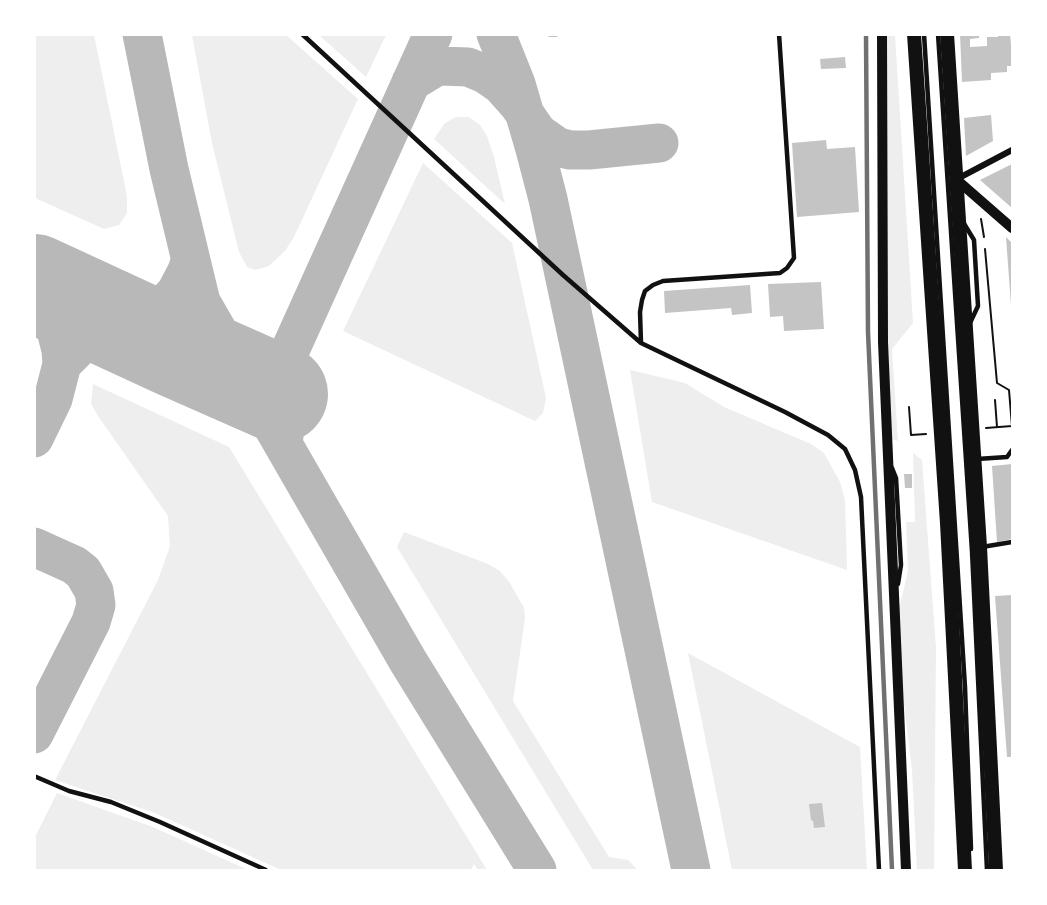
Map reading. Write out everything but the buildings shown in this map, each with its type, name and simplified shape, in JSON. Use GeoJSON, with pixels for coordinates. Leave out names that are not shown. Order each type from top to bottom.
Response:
{"type":"FeatureCollection","features":[{"type":"Feature","properties":{"kind":"main road"},"geometry":{"type":"LineString","coordinates":[[914,34],[967,869]]}},
{"type":"Feature","properties":{"kind":"main road"},"geometry":{"type":"LineString","coordinates":[[947,34],[980,548],[996,870]]}},
{"type":"Feature","properties":{"kind":"street"},"geometry":{"type":"LineString","coordinates":[[882,34],[883,331],[886,448],[906,870]]}},
{"type":"Feature","properties":{"kind":"street"},"geometry":{"type":"LineString","coordinates":[[1012,150],[957,180],[1012,228]]}},
{"type":"Feature","properties":{"kind":"lane"},"geometry":{"type":"LineString","coordinates":[[302,34],[563,275],[641,343],[828,435],[844,449],[855,470],[861,497],[879,870]]}},
{"type":"Feature","properties":{"kind":"lane"},"geometry":{"type":"LineString","coordinates":[[549,34],[557,34]]}},
{"type":"Feature","properties":{"kind":"lane"},"geometry":{"type":"LineString","coordinates":[[641,343],[642,300],[645,291],[653,285],[663,281],[780,273],[794,258],[779,34]]}},
{"type":"Feature","properties":{"kind":"lane"},"geometry":{"type":"LineString","coordinates":[[924,34],[965,687],[967,869]]}},
{"type":"Feature","properties":{"kind":"lane"},"geometry":{"type":"LineString","coordinates":[[938,34],[972,551],[987,870]]}},
{"type":"Feature","properties":{"kind":"lane"},"geometry":{"type":"LineString","coordinates":[[974,460],[1007,457],[1012,450]]}},
{"type":"Feature","properties":{"kind":"lane"},"geometry":{"type":"LineString","coordinates":[[980,548],[1012,542]]}},
{"type":"Feature","properties":{"kind":"lane"},"geometry":{"type":"LineString","coordinates":[[34,776],[69,791],[111,802],[266,870]]}},
{"type":"Feature","properties":{"kind":"path"},"geometry":{"type":"LineString","coordinates":[[980,217],[984,237]]}},
{"type":"Feature","properties":{"kind":"path"},"geometry":{"type":"LineString","coordinates":[[985,248],[997,383],[1009,390],[1012,426],[997,427],[995,400]]}},
{"type":"Feature","properties":{"kind":"path"},"geometry":{"type":"LineString","coordinates":[[909,407],[911,435],[941,432]]}},
{"type":"Feature","properties":{"kind":"shaded area"},"geometry":{"type":"Polygon","coordinates":[[[35,34],[94,35],[127,196],[127,213],[119,225],[104,229],[35,198],[35,34]]]}},
{"type":"Feature","properties":{"kind":"shaded area"},"geometry":{"type":"Polygon","coordinates":[[[192,35],[286,35],[358,99],[294,237],[285,251],[269,266],[255,270],[247,267],[239,252],[212,143],[192,35]]]}},
{"type":"Feature","properties":{"kind":"shaded area"},"geometry":{"type":"Polygon","coordinates":[[[319,35],[386,35],[366,77],[319,35]]]}},
{"type":"Feature","properties":{"kind":"shaded area"},"geometry":{"type":"Polygon","coordinates":[[[885,35],[895,35],[913,323],[892,349],[898,441],[888,438],[885,35]]]}},
{"type":"Feature","properties":{"kind":"shaded area"},"geometry":{"type":"Polygon","coordinates":[[[456,117],[469,117],[480,125],[487,136],[505,204],[434,139],[445,123],[456,117]]]}},
{"type":"Feature","properties":{"kind":"shaded area"},"geometry":{"type":"Polygon","coordinates":[[[423,163],[512,243],[546,398],[543,413],[535,421],[343,331],[423,163]]]}},
{"type":"Feature","properties":{"kind":"shaded area"},"geometry":{"type":"Polygon","coordinates":[[[630,370],[685,383],[724,407],[811,444],[824,453],[840,482],[845,500],[847,570],[652,502],[630,370]]]}},
{"type":"Feature","properties":{"kind":"shaded area"},"geometry":{"type":"Polygon","coordinates":[[[93,384],[229,447],[487,870],[478,870],[474,864],[471,870],[281,870],[155,813],[55,780],[158,580],[170,546],[168,516],[91,404],[93,384]]]}},
{"type":"Feature","properties":{"kind":"shaded area"},"geometry":{"type":"Polygon","coordinates":[[[913,453],[922,460],[936,648],[934,870],[917,870],[912,770],[900,672],[897,618],[908,571],[906,522],[915,522],[913,453]]]}},
{"type":"Feature","properties":{"kind":"shaded area"},"geometry":{"type":"Polygon","coordinates":[[[404,532],[488,564],[500,571],[510,583],[524,608],[525,618],[513,701],[609,857],[628,860],[638,870],[593,870],[397,547],[404,532]]]}},
{"type":"Feature","properties":{"kind":"shaded area"},"geometry":{"type":"Polygon","coordinates":[[[688,653],[860,747],[867,870],[732,870],[688,653]]]}},
{"type":"Feature","properties":{"kind":"shaded area"},"geometry":{"type":"Polygon","coordinates":[[[57,793],[153,827],[248,870],[35,870],[35,837],[57,793]]]}},
{"type":"Feature","properties":{"kind":"taxiway"},"geometry":{"type":"LineString","coordinates":[[142,34],[169,169],[201,302],[408,661],[537,870]]}},
{"type":"Feature","properties":{"kind":"taxiway"},"geometry":{"type":"LineString","coordinates":[[284,437],[278,406],[282,374],[287,357],[433,34]]}},
{"type":"Feature","properties":{"kind":"taxiway"},"geometry":{"type":"LineString","coordinates":[[496,34],[516,84],[548,199],[691,870]]}},
{"type":"Feature","properties":{"kind":"taxiway"},"geometry":{"type":"LineString","coordinates":[[411,82],[441,66],[468,67],[485,74],[501,85],[518,104],[538,133],[558,147],[570,150],[589,150],[659,143]]}},
{"type":"Feature","properties":{"kind":"taxiway"},"geometry":{"type":"LineString","coordinates":[[89,308],[123,315],[146,314],[155,310],[176,292],[190,261]]}},
{"type":"Feature","properties":{"kind":"taxiway"},"geometry":{"type":"LineString","coordinates":[[34,296],[55,326],[62,364],[53,399],[34,438]]}},
{"type":"Feature","properties":{"kind":"taxiway"},"geometry":{"type":"LineString","coordinates":[[62,364],[82,344],[97,335],[118,330],[130,331],[177,349],[200,362],[248,398]]}},
{"type":"Feature","properties":{"kind":"taxiway"},"geometry":{"type":"LineString","coordinates":[[34,547],[74,565],[83,572],[94,591],[96,605],[91,622],[34,734]]}},
{"type":"Feature","properties":{"kind":"runway"},"geometry":{"type":"LineString","coordinates":[[34,283],[279,394]]}},
{"type":"Feature","properties":{"kind":"railway"},"geometry":{"type":"LineString","coordinates":[[866,34],[868,332],[892,870]]}}]}
